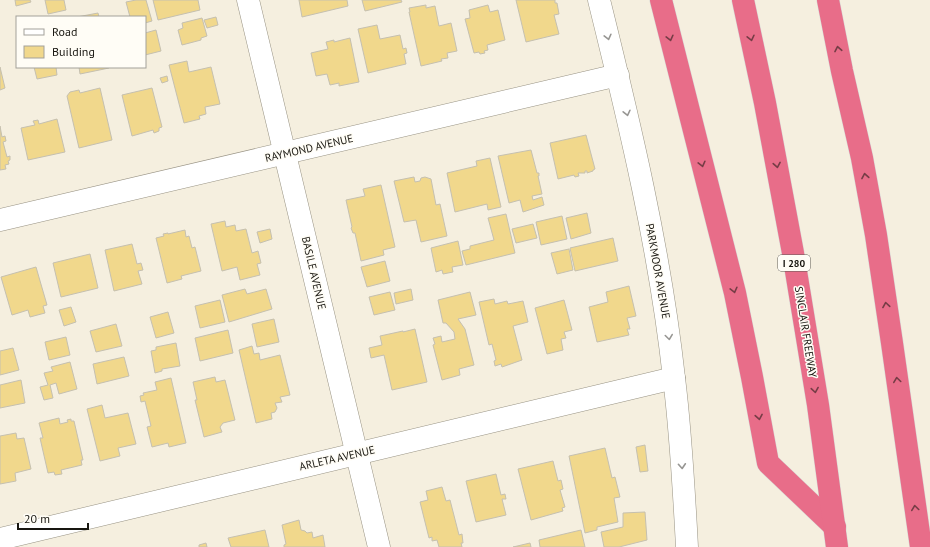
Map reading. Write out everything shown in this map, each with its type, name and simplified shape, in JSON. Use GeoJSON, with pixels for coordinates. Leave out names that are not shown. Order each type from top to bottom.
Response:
{"type":"FeatureCollection","features":[{"type":"Feature","properties":{"kind":"highway"},"geometry":{"type":"LineString","coordinates":[[660,0],[735,293],[768,463],[836,537]]}},
{"type":"Feature","properties":{"kind":"highway","name":"SINCLAIR FREEWAY"},"geometry":{"type":"LineString","coordinates":[[742,0],[765,103],[793,253],[818,405],[836,537]]}},
{"type":"Feature","properties":{"kind":"highway"},"geometry":{"type":"LineString","coordinates":[[828,0],[842,71],[862,158],[876,235],[921,547]]}},
{"type":"Feature","properties":{"kind":"street","name":"BASILE AVENUE"},"geometry":{"type":"LineString","coordinates":[[248,0],[379,547]]}},
{"type":"Feature","properties":{"kind":"street","name":"PARKMOOR AVENUE"},"geometry":{"type":"LineString","coordinates":[[599,0],[642,177],[662,292],[674,378],[682,466],[687,547]]}},
{"type":"Feature","properties":{"kind":"street","name":"RAYMOND AVENUE"},"geometry":{"type":"LineString","coordinates":[[0,220],[618,75]]}},
{"type":"Feature","properties":{"kind":"street","name":"ARLETA AVENUE"},"geometry":{"type":"LineString","coordinates":[[0,539],[674,378]]}},
{"type":"Feature","properties":{"kind":"building"},"geometry":{"type":"Polygon","coordinates":[[[15,0],[30,0],[31,2],[16,6],[15,0]]]}},
{"type":"Feature","properties":{"kind":"building"},"geometry":{"type":"Polygon","coordinates":[[[45,0],[64,0],[66,10],[48,14],[45,0]]]}},
{"type":"Feature","properties":{"kind":"building"},"geometry":{"type":"Polygon","coordinates":[[[146,0],[152,21],[146,23],[146,16],[130,16],[126,2],[146,0]]]}},
{"type":"Feature","properties":{"kind":"building"},"geometry":{"type":"Polygon","coordinates":[[[153,0],[198,0],[200,10],[158,20],[153,0]]]}},
{"type":"Feature","properties":{"kind":"building"},"geometry":{"type":"Polygon","coordinates":[[[299,0],[347,0],[348,6],[302,17],[299,0]]]}},
{"type":"Feature","properties":{"kind":"building"},"geometry":{"type":"Polygon","coordinates":[[[362,0],[401,0],[402,2],[365,11],[362,0]]]}},
{"type":"Feature","properties":{"kind":"building"},"geometry":{"type":"Polygon","coordinates":[[[516,0],[555,0],[559,14],[554,15],[559,34],[526,42],[516,0]]]}},
{"type":"Feature","properties":{"kind":"building"},"geometry":{"type":"Polygon","coordinates":[[[426,5],[426,8],[435,6],[439,26],[451,23],[457,51],[447,53],[448,58],[441,59],[442,61],[421,66],[409,8],[426,5]]]}},
{"type":"Feature","properties":{"kind":"building"},"geometry":{"type":"Polygon","coordinates":[[[488,5],[490,12],[498,10],[505,40],[487,45],[488,50],[484,51],[485,53],[474,53],[465,19],[470,18],[469,10],[488,5]]]}},
{"type":"Feature","properties":{"kind":"building"},"geometry":{"type":"Polygon","coordinates":[[[98,13],[99,16],[82,16],[98,13]]]}},
{"type":"Feature","properties":{"kind":"building"},"geometry":{"type":"Polygon","coordinates":[[[216,17],[218,25],[207,28],[204,20],[216,17]]]}},
{"type":"Feature","properties":{"kind":"building"},"geometry":{"type":"Polygon","coordinates":[[[202,18],[207,36],[201,38],[201,40],[182,45],[178,30],[183,28],[182,23],[202,18]]]}},
{"type":"Feature","properties":{"kind":"building"},"geometry":{"type":"Polygon","coordinates":[[[377,25],[380,39],[400,35],[403,49],[406,48],[407,53],[404,54],[406,64],[368,73],[358,29],[377,25]]]}},
{"type":"Feature","properties":{"kind":"building"},"geometry":{"type":"Polygon","coordinates":[[[156,30],[161,51],[146,55],[146,33],[156,30]]]}},
{"type":"Feature","properties":{"kind":"building"},"geometry":{"type":"Polygon","coordinates":[[[350,38],[359,82],[339,86],[339,83],[330,85],[327,74],[316,76],[311,53],[328,49],[326,42],[334,40],[334,42],[350,38]]]}},
{"type":"Feature","properties":{"kind":"building"},"geometry":{"type":"Polygon","coordinates":[[[187,61],[189,72],[211,67],[220,104],[205,107],[206,114],[199,116],[200,119],[184,123],[169,65],[187,61]]]}},
{"type":"Feature","properties":{"kind":"building"},"geometry":{"type":"Polygon","coordinates":[[[0,67],[5,88],[0,90],[0,67]]]}},
{"type":"Feature","properties":{"kind":"building"},"geometry":{"type":"Polygon","coordinates":[[[34,68],[56,68],[57,75],[37,79],[34,68]]]}},
{"type":"Feature","properties":{"kind":"building"},"geometry":{"type":"Polygon","coordinates":[[[79,68],[109,68],[80,74],[79,68]]]}},
{"type":"Feature","properties":{"kind":"building"},"geometry":{"type":"Polygon","coordinates":[[[167,76],[168,81],[162,83],[160,78],[167,76]]]}},
{"type":"Feature","properties":{"kind":"building"},"geometry":{"type":"Polygon","coordinates":[[[100,88],[112,140],[79,148],[67,96],[70,92],[79,90],[80,93],[100,88]]]}},
{"type":"Feature","properties":{"kind":"building"},"geometry":{"type":"Polygon","coordinates":[[[152,88],[162,127],[159,128],[159,131],[154,133],[153,130],[132,136],[122,95],[152,88]]]}},
{"type":"Feature","properties":{"kind":"building"},"geometry":{"type":"Polygon","coordinates":[[[57,119],[65,152],[28,160],[21,128],[35,125],[33,121],[38,120],[39,124],[57,119]]]}},
{"type":"Feature","properties":{"kind":"building"},"geometry":{"type":"Polygon","coordinates":[[[0,126],[2,137],[5,136],[6,141],[3,142],[7,157],[10,156],[10,160],[8,161],[9,164],[5,165],[6,169],[0,170],[0,126]]]}},
{"type":"Feature","properties":{"kind":"building"},"geometry":{"type":"Polygon","coordinates":[[[586,135],[595,169],[587,173],[587,171],[585,171],[585,173],[578,173],[579,176],[575,177],[574,175],[558,179],[550,143],[586,135]]]}},
{"type":"Feature","properties":{"kind":"building"},"geometry":{"type":"Polygon","coordinates":[[[531,150],[537,173],[539,173],[538,176],[542,194],[532,196],[533,200],[542,197],[544,205],[523,212],[520,200],[509,203],[498,156],[531,150]]]}},
{"type":"Feature","properties":{"kind":"building"},"geometry":{"type":"Polygon","coordinates":[[[490,158],[501,207],[488,210],[487,204],[455,212],[447,173],[477,166],[476,161],[490,158]]]}},
{"type":"Feature","properties":{"kind":"building"},"geometry":{"type":"Polygon","coordinates":[[[414,177],[415,182],[420,181],[421,178],[425,177],[431,179],[436,205],[440,204],[447,236],[421,242],[416,220],[404,222],[394,181],[414,177]]]}},
{"type":"Feature","properties":{"kind":"building"},"geometry":{"type":"Polygon","coordinates":[[[381,185],[395,247],[383,250],[384,255],[361,261],[355,233],[353,233],[351,228],[346,200],[365,196],[363,189],[381,185]]]}},
{"type":"Feature","properties":{"kind":"building"},"geometry":{"type":"Polygon","coordinates":[[[587,213],[591,233],[571,239],[566,218],[587,213]]]}},
{"type":"Feature","properties":{"kind":"building"},"geometry":{"type":"Polygon","coordinates":[[[506,214],[515,253],[466,265],[462,251],[470,249],[470,246],[494,240],[488,218],[506,214]]]}},
{"type":"Feature","properties":{"kind":"building"},"geometry":{"type":"Polygon","coordinates":[[[562,216],[567,239],[541,245],[536,222],[562,216]]]}},
{"type":"Feature","properties":{"kind":"building"},"geometry":{"type":"Polygon","coordinates":[[[225,221],[226,227],[235,225],[236,231],[246,229],[252,253],[258,251],[261,263],[257,264],[260,275],[240,280],[237,267],[222,271],[211,224],[225,221]]]}},
{"type":"Feature","properties":{"kind":"building"},"geometry":{"type":"Polygon","coordinates":[[[533,224],[537,238],[516,243],[512,229],[533,224]]]}},
{"type":"Feature","properties":{"kind":"building"},"geometry":{"type":"Polygon","coordinates":[[[270,229],[272,239],[260,243],[257,232],[270,229]]]}},
{"type":"Feature","properties":{"kind":"building"},"geometry":{"type":"Polygon","coordinates":[[[185,230],[186,237],[189,236],[192,248],[195,247],[201,271],[181,276],[182,279],[167,283],[156,238],[164,236],[163,234],[185,230]]]}},
{"type":"Feature","properties":{"kind":"building"},"geometry":{"type":"Polygon","coordinates":[[[613,238],[618,261],[575,271],[570,248],[613,238]]]}},
{"type":"Feature","properties":{"kind":"building"},"geometry":{"type":"Polygon","coordinates":[[[458,241],[463,265],[452,267],[453,272],[443,274],[442,270],[436,272],[431,248],[458,241]]]}},
{"type":"Feature","properties":{"kind":"building"},"geometry":{"type":"Polygon","coordinates":[[[132,244],[137,264],[141,263],[143,270],[138,271],[142,284],[114,291],[105,250],[132,244]]]}},
{"type":"Feature","properties":{"kind":"building"},"geometry":{"type":"Polygon","coordinates":[[[569,249],[573,270],[557,274],[551,253],[569,249]]]}},
{"type":"Feature","properties":{"kind":"building"},"geometry":{"type":"Polygon","coordinates":[[[90,254],[98,288],[61,297],[53,263],[90,254]]]}},
{"type":"Feature","properties":{"kind":"building"},"geometry":{"type":"Polygon","coordinates":[[[385,261],[390,281],[367,287],[361,267],[385,261]]]}},
{"type":"Feature","properties":{"kind":"building"},"geometry":{"type":"Polygon","coordinates":[[[36,267],[47,305],[43,306],[45,313],[30,317],[28,310],[12,315],[1,277],[36,267]]]}},
{"type":"Feature","properties":{"kind":"building"},"geometry":{"type":"Polygon","coordinates":[[[629,286],[636,316],[627,318],[630,329],[627,329],[629,335],[597,342],[589,307],[608,302],[606,292],[629,286]]]}},
{"type":"Feature","properties":{"kind":"building"},"geometry":{"type":"Polygon","coordinates":[[[245,289],[247,294],[266,289],[272,309],[229,322],[222,295],[245,289]]]}},
{"type":"Feature","properties":{"kind":"building"},"geometry":{"type":"Polygon","coordinates":[[[411,289],[413,300],[396,304],[394,293],[411,289]]]}},
{"type":"Feature","properties":{"kind":"building"},"geometry":{"type":"Polygon","coordinates":[[[390,292],[395,310],[374,315],[369,297],[390,292]]]}},
{"type":"Feature","properties":{"kind":"building"},"geometry":{"type":"Polygon","coordinates":[[[470,292],[476,315],[458,319],[465,329],[474,365],[459,369],[460,375],[442,380],[433,345],[435,344],[433,338],[441,336],[442,342],[455,339],[454,332],[446,323],[443,323],[438,300],[470,292]]]}},
{"type":"Feature","properties":{"kind":"building"},"geometry":{"type":"Polygon","coordinates":[[[494,299],[495,304],[507,301],[508,304],[523,301],[528,322],[513,326],[522,360],[502,367],[501,364],[495,366],[494,361],[496,360],[492,344],[489,345],[479,302],[494,299]]]}},
{"type":"Feature","properties":{"kind":"building"},"geometry":{"type":"Polygon","coordinates":[[[220,300],[225,322],[200,328],[195,306],[220,300]]]}},
{"type":"Feature","properties":{"kind":"building"},"geometry":{"type":"Polygon","coordinates":[[[564,300],[572,330],[564,332],[566,338],[561,339],[563,350],[547,354],[535,308],[564,300]]]}},
{"type":"Feature","properties":{"kind":"building"},"geometry":{"type":"Polygon","coordinates":[[[71,307],[76,322],[64,326],[59,310],[71,307]]]}},
{"type":"Feature","properties":{"kind":"building"},"geometry":{"type":"Polygon","coordinates":[[[168,312],[174,333],[156,338],[150,317],[168,312]]]}},
{"type":"Feature","properties":{"kind":"building"},"geometry":{"type":"Polygon","coordinates":[[[274,319],[279,342],[257,347],[252,324],[274,319]]]}},
{"type":"Feature","properties":{"kind":"building"},"geometry":{"type":"Polygon","coordinates":[[[116,324],[122,346],[96,352],[90,331],[116,324]]]}},
{"type":"Feature","properties":{"kind":"building"},"geometry":{"type":"Polygon","coordinates":[[[415,329],[427,382],[392,390],[384,355],[371,358],[369,348],[382,345],[380,336],[415,329]]]}},
{"type":"Feature","properties":{"kind":"building"},"geometry":{"type":"Polygon","coordinates":[[[228,330],[233,353],[200,361],[195,338],[228,330]]]}},
{"type":"Feature","properties":{"kind":"building"},"geometry":{"type":"Polygon","coordinates":[[[66,337],[70,355],[49,360],[45,342],[66,337]]]}},
{"type":"Feature","properties":{"kind":"building"},"geometry":{"type":"Polygon","coordinates":[[[176,343],[180,366],[162,369],[162,371],[155,373],[151,351],[156,350],[156,347],[176,343]]]}},
{"type":"Feature","properties":{"kind":"building"},"geometry":{"type":"Polygon","coordinates":[[[252,346],[254,354],[259,353],[260,360],[280,355],[290,395],[280,397],[282,402],[275,403],[277,408],[275,412],[271,413],[272,419],[256,423],[239,350],[252,346]]]}},
{"type":"Feature","properties":{"kind":"building"},"geometry":{"type":"Polygon","coordinates":[[[13,348],[19,370],[0,375],[0,351],[13,348]]]}},
{"type":"Feature","properties":{"kind":"building"},"geometry":{"type":"Polygon","coordinates":[[[124,357],[129,376],[97,384],[93,364],[124,357]]]}},
{"type":"Feature","properties":{"kind":"building"},"geometry":{"type":"Polygon","coordinates":[[[70,362],[77,389],[59,394],[56,383],[50,385],[53,398],[44,400],[40,387],[48,385],[44,373],[53,371],[51,367],[70,362]]]}},
{"type":"Feature","properties":{"kind":"building"},"geometry":{"type":"Polygon","coordinates":[[[215,377],[216,382],[225,380],[235,420],[223,423],[220,427],[222,432],[204,437],[195,400],[197,400],[193,382],[215,377]]]}},
{"type":"Feature","properties":{"kind":"building"},"geometry":{"type":"Polygon","coordinates":[[[171,378],[186,443],[169,447],[168,443],[152,447],[147,427],[151,426],[145,401],[141,402],[140,396],[144,395],[143,393],[157,390],[155,382],[171,378]]]}},
{"type":"Feature","properties":{"kind":"building"},"geometry":{"type":"Polygon","coordinates":[[[21,380],[25,403],[0,408],[0,385],[21,380]]]}},
{"type":"Feature","properties":{"kind":"building"},"geometry":{"type":"Polygon","coordinates":[[[102,405],[105,418],[128,413],[136,444],[118,448],[120,456],[100,461],[87,409],[102,405]]]}},
{"type":"Feature","properties":{"kind":"building"},"geometry":{"type":"Polygon","coordinates":[[[59,418],[60,424],[68,422],[67,420],[71,419],[71,421],[74,421],[83,460],[81,460],[82,465],[61,470],[62,474],[55,475],[54,472],[48,473],[40,438],[43,438],[39,423],[59,418]]]}},
{"type":"Feature","properties":{"kind":"building"},"geometry":{"type":"Polygon","coordinates":[[[16,433],[17,439],[24,438],[31,469],[15,473],[16,481],[0,484],[0,436],[16,433]]]}},
{"type":"Feature","properties":{"kind":"building"},"geometry":{"type":"Polygon","coordinates":[[[645,445],[648,471],[640,472],[636,447],[645,445]]]}},
{"type":"Feature","properties":{"kind":"building"},"geometry":{"type":"Polygon","coordinates":[[[605,448],[612,478],[615,477],[620,497],[614,498],[618,522],[597,527],[597,530],[585,533],[569,456],[605,448]]]}},
{"type":"Feature","properties":{"kind":"building"},"geometry":{"type":"Polygon","coordinates":[[[553,461],[558,481],[561,480],[563,489],[560,490],[565,507],[562,508],[563,511],[531,520],[518,469],[553,461]]]}},
{"type":"Feature","properties":{"kind":"building"},"geometry":{"type":"Polygon","coordinates":[[[496,474],[501,495],[505,494],[506,499],[502,499],[506,515],[476,522],[466,481],[496,474]]]}},
{"type":"Feature","properties":{"kind":"building"},"geometry":{"type":"Polygon","coordinates":[[[442,487],[446,501],[450,500],[459,535],[462,534],[462,547],[439,547],[437,540],[432,541],[432,537],[429,538],[420,502],[428,500],[426,491],[442,487]]]}},
{"type":"Feature","properties":{"kind":"building"},"geometry":{"type":"Polygon","coordinates":[[[645,512],[647,540],[619,547],[604,547],[601,532],[623,527],[623,513],[645,512]]]}},
{"type":"Feature","properties":{"kind":"building"},"geometry":{"type":"Polygon","coordinates":[[[299,520],[301,530],[307,533],[312,532],[313,538],[323,535],[325,547],[284,547],[286,544],[282,525],[299,520]]]}},
{"type":"Feature","properties":{"kind":"building"},"geometry":{"type":"Polygon","coordinates":[[[265,530],[269,547],[231,547],[228,538],[265,530]]]}},
{"type":"Feature","properties":{"kind":"building"},"geometry":{"type":"Polygon","coordinates":[[[581,530],[585,547],[540,547],[539,540],[581,530]]]}},
{"type":"Feature","properties":{"kind":"building"},"geometry":{"type":"Polygon","coordinates":[[[206,543],[207,547],[199,547],[199,545],[206,543]]]}},
{"type":"Feature","properties":{"kind":"building"},"geometry":{"type":"Polygon","coordinates":[[[530,543],[531,547],[513,547],[530,543]]]}}]}
